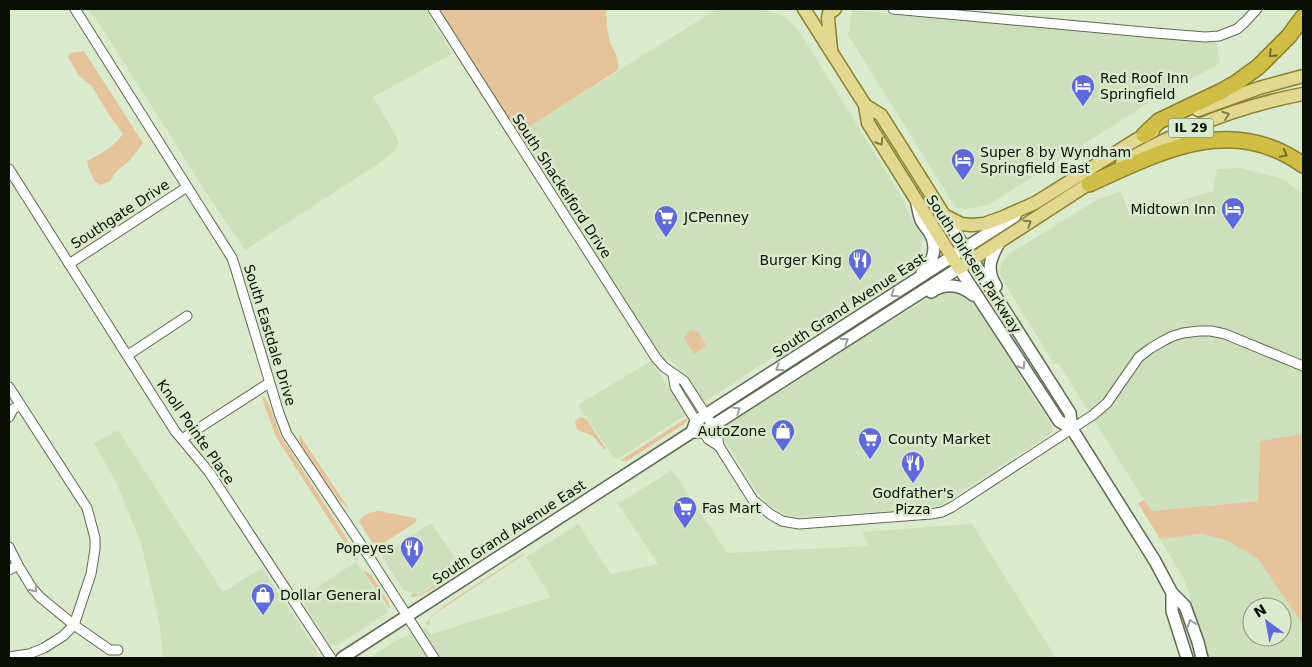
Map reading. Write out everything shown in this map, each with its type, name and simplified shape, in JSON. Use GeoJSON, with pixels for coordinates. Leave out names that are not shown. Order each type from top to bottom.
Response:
{"type":"FeatureCollection","features":[{"type":"Feature","properties":{"kind":"highway"},"geometry":{"type":"LineString","coordinates":[[1144,135],[1159,121],[1220,92],[1258,67],[1289,36],[1303,17]]}},
{"type":"Feature","properties":{"kind":"highway"},"geometry":{"type":"LineString","coordinates":[[1089,184],[1156,155],[1195,142],[1209,140],[1232,139],[1264,145],[1284,153],[1303,165]]}},
{"type":"Feature","properties":{"kind":"main road","name":"South Dirksen Parkway"},"geometry":{"type":"LineString","coordinates":[[804,9],[865,105],[868,123],[955,263],[1058,421],[1072,429]]}},
{"type":"Feature","properties":{"kind":"main road"},"geometry":{"type":"LineString","coordinates":[[832,54],[828,18],[829,13],[834,9]]}},
{"type":"Feature","properties":{"kind":"main road","name":"IL 29"},"geometry":{"type":"LineString","coordinates":[[944,215],[961,224],[984,224],[1036,203],[1144,135],[1202,108],[1230,97],[1303,76]]}},
{"type":"Feature","properties":{"kind":"main road","name":"IL 29"},"geometry":{"type":"LineString","coordinates":[[955,263],[972,260],[1142,151],[1184,131],[1245,109],[1303,94]]}},
{"type":"Feature","properties":{"kind":"main road","name":"South Dirksen Parkway"},"geometry":{"type":"LineString","coordinates":[[865,105],[881,115],[1070,413],[1072,429],[1156,561],[1172,593],[1185,606],[1202,658]]}},
{"type":"Feature","properties":{"kind":"main road"},"geometry":{"type":"LineString","coordinates":[[912,283],[927,268],[933,254],[933,240],[920,219],[917,203]]}},
{"type":"Feature","properties":{"kind":"main road"},"geometry":{"type":"LineString","coordinates":[[955,263],[965,248],[1036,203]]}},
{"type":"Feature","properties":{"kind":"main road"},"geometry":{"type":"LineString","coordinates":[[1000,241],[991,260],[990,267],[992,280],[1000,293],[1004,309]]}},
{"type":"Feature","properties":{"kind":"main road","name":"South Grand Avenue East"},"geometry":{"type":"LineString","coordinates":[[342,658],[702,425],[912,283],[955,263]]}},
{"type":"Feature","properties":{"kind":"main road","name":"South Grand Avenue East"},"geometry":{"type":"LineString","coordinates":[[702,425],[879,319],[955,263]]}},
{"type":"Feature","properties":{"kind":"main road"},"geometry":{"type":"LineString","coordinates":[[879,319],[890,318],[896,315],[941,287],[958,287],[969,291],[978,299]]}},
{"type":"Feature","properties":{"kind":"main road","name":"South Dirksen Parkway"},"geometry":{"type":"LineString","coordinates":[[1172,593],[1172,610],[1186,658]]}},
{"type":"Feature","properties":{"kind":"street","name":"South Eastdale Drive"},"geometry":{"type":"LineString","coordinates":[[75,9],[225,246],[235,267],[269,383],[287,434],[434,658]]}},
{"type":"Feature","properties":{"kind":"street","name":"South Shackelford Drive"},"geometry":{"type":"LineString","coordinates":[[433,9],[651,350],[660,363],[673,374],[675,387],[702,425],[708,439],[719,446],[760,507],[782,520],[799,524],[942,512],[1072,429],[1107,403],[1139,357],[1173,336],[1199,331],[1225,334],[1303,366]]}},
{"type":"Feature","properties":{"kind":"street"},"geometry":{"type":"LineString","coordinates":[[893,9],[1199,37],[1218,36],[1228,33],[1246,22],[1257,9]]}},
{"type":"Feature","properties":{"kind":"street","name":"Knoll Pointe Place"},"geometry":{"type":"LineString","coordinates":[[9,169],[175,431],[204,463],[331,658]]}},
{"type":"Feature","properties":{"kind":"street","name":"Southgate Drive"},"geometry":{"type":"LineString","coordinates":[[69,264],[187,187]]}},
{"type":"Feature","properties":{"kind":"street"},"geometry":{"type":"LineString","coordinates":[[128,355],[187,316]]}},
{"type":"Feature","properties":{"kind":"street"},"geometry":{"type":"LineString","coordinates":[[182,439],[269,383]]}},
{"type":"Feature","properties":{"kind":"street"},"geometry":{"type":"LineString","coordinates":[[9,387],[87,508],[95,548],[91,574],[74,625],[63,636],[44,648],[29,654],[9,657]]}},
{"type":"Feature","properties":{"kind":"street"},"geometry":{"type":"LineString","coordinates":[[9,417],[13,409],[20,405]]}},
{"type":"Feature","properties":{"kind":"street"},"geometry":{"type":"LineString","coordinates":[[9,547],[32,588],[40,597],[74,625],[110,650],[118,650]]}},
{"type":"Feature","properties":{"kind":"street"},"geometry":{"type":"LineString","coordinates":[[9,570],[18,565]]}},
{"type":"Feature","properties":{"kind":"shaded area"},"geometry":{"type":"Polygon","coordinates":[[[87,9],[425,9],[452,54],[373,97],[399,143],[395,151],[245,250],[207,194],[96,19],[87,9]]]}},
{"type":"Feature","properties":{"kind":"shaded area"},"geometry":{"type":"Polygon","coordinates":[[[439,9],[606,9],[608,35],[618,61],[618,70],[527,128],[520,130],[513,127],[439,9]]]}},
{"type":"Feature","properties":{"kind":"shaded area"},"geometry":{"type":"Polygon","coordinates":[[[717,9],[761,9],[784,16],[799,31],[901,196],[910,216],[923,237],[920,260],[703,403],[675,363],[662,358],[517,134],[717,9]]]}},
{"type":"Feature","properties":{"kind":"shaded area"},"geometry":{"type":"Polygon","coordinates":[[[852,10],[1216,42],[1220,63],[1145,105],[988,205],[965,209],[956,208],[848,35],[852,10]]]}},
{"type":"Feature","properties":{"kind":"shaded area"},"geometry":{"type":"Polygon","coordinates":[[[84,51],[143,143],[110,181],[101,185],[95,182],[87,161],[111,147],[123,134],[92,86],[79,76],[68,57],[71,53],[84,51]]]}},
{"type":"Feature","properties":{"kind":"shaded area"},"geometry":{"type":"Polygon","coordinates":[[[1240,168],[1284,179],[1303,195],[1303,435],[1260,441],[1258,501],[1152,511],[1059,364],[1054,364],[1001,277],[1002,261],[1009,254],[1098,199],[1121,191],[1130,217],[1213,191],[1217,169],[1240,168]]]}},
{"type":"Feature","properties":{"kind":"shaded area"},"geometry":{"type":"Polygon","coordinates":[[[955,290],[973,300],[1000,340],[1024,383],[1051,425],[1051,434],[940,505],[924,509],[799,517],[782,513],[768,504],[758,493],[724,440],[721,433],[723,425],[786,388],[832,354],[865,334],[893,320],[936,293],[955,290]]]}},
{"type":"Feature","properties":{"kind":"shaded area"},"geometry":{"type":"Polygon","coordinates":[[[692,330],[698,332],[707,346],[694,354],[684,338],[687,332],[692,330]]]}},
{"type":"Feature","properties":{"kind":"shaded area"},"geometry":{"type":"Polygon","coordinates":[[[651,361],[686,415],[618,459],[614,458],[578,405],[651,361]]]}},
{"type":"Feature","properties":{"kind":"shaded area"},"geometry":{"type":"Polygon","coordinates":[[[262,396],[271,409],[282,438],[356,553],[358,557],[356,561],[276,437],[262,396]]]}},
{"type":"Feature","properties":{"kind":"shaded area"},"geometry":{"type":"Polygon","coordinates":[[[581,417],[587,420],[606,449],[593,436],[577,430],[575,421],[581,417]]]}},
{"type":"Feature","properties":{"kind":"shaded area"},"geometry":{"type":"Polygon","coordinates":[[[688,417],[684,424],[627,461],[621,461],[621,460],[688,417]]]}},
{"type":"Feature","properties":{"kind":"shaded area"},"geometry":{"type":"Polygon","coordinates":[[[118,430],[223,592],[262,568],[317,651],[317,658],[163,658],[160,625],[141,543],[116,482],[94,443],[118,430]]]}},
{"type":"Feature","properties":{"kind":"shaded area"},"geometry":{"type":"Polygon","coordinates":[[[300,434],[349,509],[333,492],[302,447],[300,434]]]}},
{"type":"Feature","properties":{"kind":"shaded area"},"geometry":{"type":"Polygon","coordinates":[[[1303,434],[1303,625],[1292,609],[1292,597],[1284,597],[1258,559],[1226,540],[1201,534],[1160,539],[1138,503],[1144,500],[1152,511],[1258,501],[1260,441],[1303,434]]]}},
{"type":"Feature","properties":{"kind":"shaded area"},"geometry":{"type":"Polygon","coordinates":[[[672,470],[727,553],[869,546],[862,532],[972,524],[1056,658],[369,658],[399,639],[426,628],[431,634],[551,597],[526,557],[578,524],[611,574],[658,564],[618,504],[672,470]]]}},
{"type":"Feature","properties":{"kind":"shaded area"},"geometry":{"type":"Polygon","coordinates":[[[590,483],[427,592],[419,596],[411,597],[412,593],[419,595],[590,483]]]}},
{"type":"Feature","properties":{"kind":"shaded area"},"geometry":{"type":"Polygon","coordinates":[[[379,511],[416,518],[417,520],[376,548],[359,522],[368,514],[379,511]]]}},
{"type":"Feature","properties":{"kind":"shaded area"},"geometry":{"type":"Polygon","coordinates":[[[431,523],[461,566],[419,594],[403,590],[381,555],[431,523]]]}},
{"type":"Feature","properties":{"kind":"shaded area"},"geometry":{"type":"Polygon","coordinates":[[[1201,534],[1226,540],[1258,559],[1284,597],[1242,597],[1242,647],[1292,647],[1292,609],[1303,625],[1303,658],[1208,658],[1184,579],[1160,539],[1201,534]]]}},
{"type":"Feature","properties":{"kind":"shaded area"},"geometry":{"type":"Polygon","coordinates":[[[525,554],[437,612],[430,619],[429,625],[426,624],[431,617],[442,607],[525,554]]]}},
{"type":"Feature","properties":{"kind":"shaded area"},"geometry":{"type":"Polygon","coordinates":[[[356,562],[387,609],[387,613],[336,646],[329,643],[301,598],[356,562]]]}},
{"type":"Feature","properties":{"kind":"shaded area"},"geometry":{"type":"Polygon","coordinates":[[[363,571],[371,575],[389,603],[390,608],[389,608],[363,571]]]}},
{"type":"Feature","properties":{"kind":"place","name":"Red Roof Inn Springfield"},"geometry":{"type":"Point","coordinates":[1083,107]}},
{"type":"Feature","properties":{"kind":"place","name":"Super 8 by Wyndham Springfield East"},"geometry":{"type":"Point","coordinates":[963,181]}},
{"type":"Feature","properties":{"kind":"place","name":"Midtown Inn"},"geometry":{"type":"Point","coordinates":[1233,230]}},
{"type":"Feature","properties":{"kind":"place","name":"JCPenney"},"geometry":{"type":"Point","coordinates":[666,238]}},
{"type":"Feature","properties":{"kind":"place","name":"Burger King"},"geometry":{"type":"Point","coordinates":[860,281]}},
{"type":"Feature","properties":{"kind":"place","name":"AutoZone"},"geometry":{"type":"Point","coordinates":[783,452]}},
{"type":"Feature","properties":{"kind":"place","name":"County Market"},"geometry":{"type":"Point","coordinates":[870,460]}},
{"type":"Feature","properties":{"kind":"place","name":"Godfather's Pizza"},"geometry":{"type":"Point","coordinates":[913,484]}},
{"type":"Feature","properties":{"kind":"place","name":"Fas Mart"},"geometry":{"type":"Point","coordinates":[685,529]}},
{"type":"Feature","properties":{"kind":"place","name":"Popeyes"},"geometry":{"type":"Point","coordinates":[412,569]}},
{"type":"Feature","properties":{"kind":"place","name":"Dollar General"},"geometry":{"type":"Point","coordinates":[263,616]}}]}
